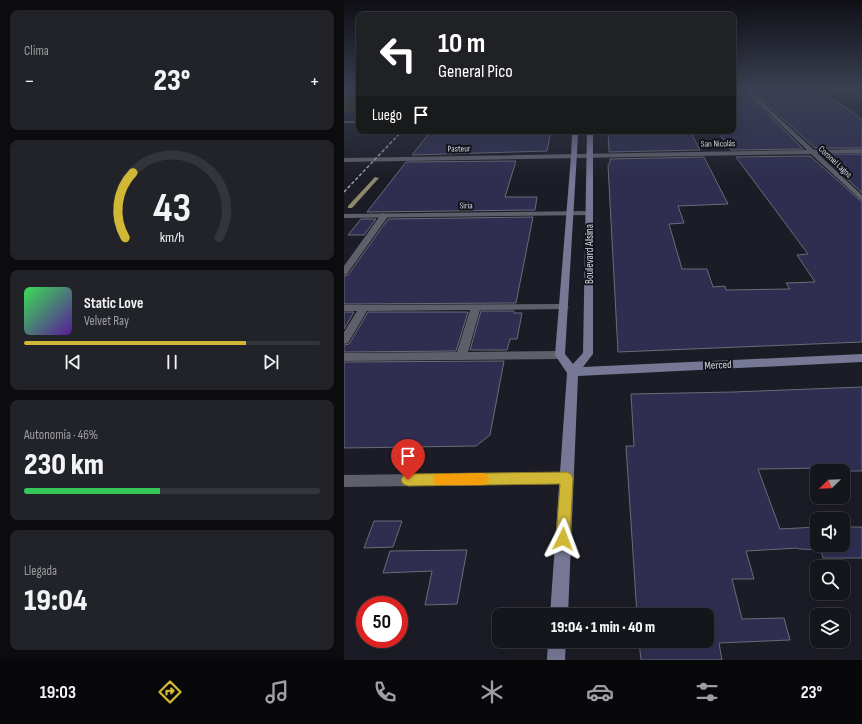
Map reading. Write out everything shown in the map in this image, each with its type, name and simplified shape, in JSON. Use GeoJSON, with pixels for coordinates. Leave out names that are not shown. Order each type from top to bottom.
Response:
{"type":"FeatureCollection","features":[{"type":"Feature","properties":{"kind":"main road","name":"Boulevard Alsina"},"geometry":{"type":"LineString","coordinates":[[560,355],[574,156],[574,134]]}},
{"type":"Feature","properties":{"kind":"main road","name":"Boulevard Alsina"},"geometry":{"type":"LineString","coordinates":[[573,372],[588,354],[590,134]]}},
{"type":"Feature","properties":{"kind":"main road"},"geometry":{"type":"LineString","coordinates":[[559,608],[573,372],[560,355]]}},
{"type":"Feature","properties":{"kind":"main road","name":"Merced"},"geometry":{"type":"LineString","coordinates":[[573,372],[862,358]]}},
{"type":"Feature","properties":{"kind":"main road"},"geometry":{"type":"LineString","coordinates":[[556,660],[557,648]]}},
{"type":"Feature","properties":{"kind":"street","name":"Coronel Lagos"},"geometry":{"type":"LineString","coordinates":[[777,119],[862,200]]}},
{"type":"Feature","properties":{"kind":"street"},"geometry":{"type":"LineString","coordinates":[[344,122],[356,122]]}},
{"type":"Feature","properties":{"kind":"street","name":"San Nicolás"},"geometry":{"type":"LineString","coordinates":[[574,156],[862,151]]}},
{"type":"Feature","properties":{"kind":"street","name":"Pasteur"},"geometry":{"type":"LineString","coordinates":[[344,160],[574,156]]}},
{"type":"Feature","properties":{"kind":"street","name":"Siria"},"geometry":{"type":"LineString","coordinates":[[344,216],[589,213]]}},
{"type":"Feature","properties":{"kind":"street"},"geometry":{"type":"LineString","coordinates":[[344,272],[385,216]]}},
{"type":"Feature","properties":{"kind":"street"},"geometry":{"type":"LineString","coordinates":[[344,308],[564,307]]}},
{"type":"Feature","properties":{"kind":"street"},"geometry":{"type":"LineString","coordinates":[[344,340],[364,308]]}},
{"type":"Feature","properties":{"kind":"street"},"geometry":{"type":"LineString","coordinates":[[461,356],[476,308]]}},
{"type":"Feature","properties":{"kind":"street"},"geometry":{"type":"LineString","coordinates":[[344,357],[560,355]]}},
{"type":"Feature","properties":{"kind":"street"},"geometry":{"type":"LineString","coordinates":[[344,481],[567,478]]}},
{"type":"Feature","properties":{"kind":"building"},"geometry":{"type":"Polygon","coordinates":[[[736,119],[773,119],[803,149],[731,150],[719,134],[736,134],[736,119]]]}},
{"type":"Feature","properties":{"kind":"building"},"geometry":{"type":"Polygon","coordinates":[[[783,119],[862,119],[862,148],[815,148],[783,119]]]}},
{"type":"Feature","properties":{"kind":"building"},"geometry":{"type":"Polygon","coordinates":[[[429,134],[550,134],[547,151],[412,155],[429,134]]]}},
{"type":"Feature","properties":{"kind":"building"},"geometry":{"type":"Polygon","coordinates":[[[608,134],[692,134],[700,150],[609,152],[608,134]]]}},
{"type":"Feature","properties":{"kind":"building"},"geometry":{"type":"Polygon","coordinates":[[[821,154],[862,154],[862,193],[821,154]]]}},
{"type":"Feature","properties":{"kind":"building"},"geometry":{"type":"Polygon","coordinates":[[[810,156],[862,202],[862,342],[618,352],[608,165],[610,163],[610,159],[704,157],[728,204],[678,206],[684,223],[669,224],[682,269],[707,269],[713,287],[725,286],[726,290],[790,289],[786,283],[815,282],[797,255],[808,254],[736,157],[810,156]]]}},
{"type":"Feature","properties":{"kind":"building"},"geometry":{"type":"Polygon","coordinates":[[[516,161],[505,197],[537,197],[535,210],[367,212],[406,162],[516,161]]]}},
{"type":"Feature","properties":{"kind":"building"},"geometry":{"type":"Polygon","coordinates":[[[533,217],[516,303],[344,304],[344,276],[348,275],[388,219],[533,217]]]}},
{"type":"Feature","properties":{"kind":"building"},"geometry":{"type":"Polygon","coordinates":[[[361,219],[376,219],[364,235],[348,235],[361,219]]]}},
{"type":"Feature","properties":{"kind":"building"},"geometry":{"type":"Polygon","coordinates":[[[481,311],[514,311],[514,313],[522,313],[517,339],[510,339],[507,350],[470,350],[481,311]]]}},
{"type":"Feature","properties":{"kind":"building"},"geometry":{"type":"Polygon","coordinates":[[[344,312],[354,312],[344,329],[344,312]]]}},
{"type":"Feature","properties":{"kind":"building"},"geometry":{"type":"Polygon","coordinates":[[[368,312],[468,312],[456,351],[344,352],[344,345],[349,344],[368,312]]]}},
{"type":"Feature","properties":{"kind":"building"},"geometry":{"type":"Polygon","coordinates":[[[504,361],[490,435],[476,446],[344,448],[344,362],[504,361]]]}},
{"type":"Feature","properties":{"kind":"building"},"geometry":{"type":"Polygon","coordinates":[[[862,387],[862,471],[850,471],[850,464],[810,464],[810,468],[758,469],[780,529],[810,527],[810,550],[798,548],[746,551],[754,579],[732,579],[742,619],[784,618],[790,640],[719,643],[722,660],[641,660],[640,648],[714,648],[714,608],[637,608],[626,446],[634,446],[631,394],[862,387]]]}},
{"type":"Feature","properties":{"kind":"building"},"geometry":{"type":"Polygon","coordinates":[[[374,521],[402,521],[393,547],[364,548],[374,521]]]}},
{"type":"Feature","properties":{"kind":"building"},"geometry":{"type":"Polygon","coordinates":[[[850,527],[862,527],[862,558],[823,558],[822,552],[850,552],[850,527]]]}},
{"type":"Feature","properties":{"kind":"building"},"geometry":{"type":"Polygon","coordinates":[[[467,550],[457,604],[425,605],[432,571],[383,573],[390,551],[467,550]]]}},
{"type":"Feature","properties":{"kind":"waterway"},"geometry":{"type":"LineString","coordinates":[[350,207],[377,178]]}},
{"type":"Feature","properties":{"kind":"railway"},"geometry":{"type":"LineString","coordinates":[[344,192],[399,134]]}},
{"type":"Feature","properties":{"kind":"slow traffic"},"geometry":{"type":"LineString","coordinates":[[439,480],[483,479]]}},
{"type":"Feature","properties":{"kind":"route"},"geometry":{"type":"LineString","coordinates":[[408,480],[567,478],[563,539]]}}]}
